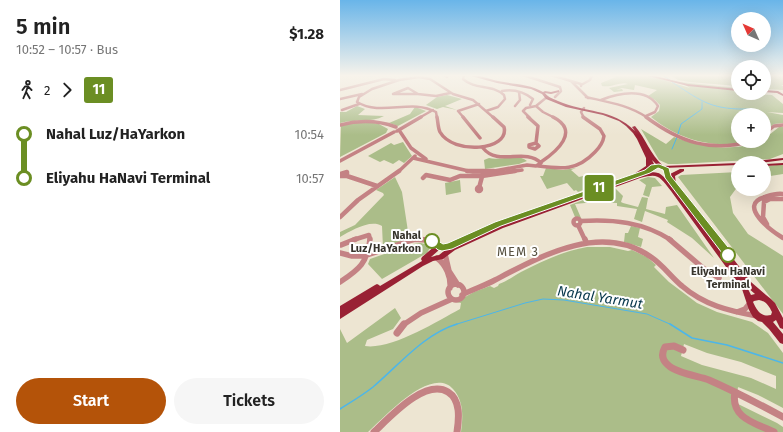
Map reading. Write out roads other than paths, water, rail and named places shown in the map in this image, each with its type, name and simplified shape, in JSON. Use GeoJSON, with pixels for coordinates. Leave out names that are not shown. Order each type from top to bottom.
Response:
{"type":"FeatureCollection","features":[{"type":"Feature","properties":{"kind":"main road"},"geometry":{"type":"LineString","coordinates":[[547,95],[583,109]]}},
{"type":"Feature","properties":{"kind":"main road"},"geometry":{"type":"LineString","coordinates":[[558,95],[562,102]]}},
{"type":"Feature","properties":{"kind":"main road"},"geometry":{"type":"LineString","coordinates":[[551,97],[565,106],[608,113],[628,123],[640,134],[652,164],[652,172],[663,178],[673,190],[742,284],[749,296],[752,309],[772,326],[783,340]]}},
{"type":"Feature","properties":{"kind":"main road"},"geometry":{"type":"LineString","coordinates":[[649,155],[664,164],[696,166]]}},
{"type":"Feature","properties":{"kind":"main road"},"geometry":{"type":"LineString","coordinates":[[649,155],[666,169],[668,177],[749,284],[763,298],[772,304],[783,325]]}},
{"type":"Feature","properties":{"kind":"main road"},"geometry":{"type":"LineString","coordinates":[[636,175],[648,167],[649,155]]}},
{"type":"Feature","properties":{"kind":"main road"},"geometry":{"type":"LineString","coordinates":[[771,160],[783,159]]}},
{"type":"Feature","properties":{"kind":"main road"},"geometry":{"type":"LineString","coordinates":[[340,315],[450,246],[505,222],[636,175],[656,166],[731,164]]}},
{"type":"Feature","properties":{"kind":"main road"},"geometry":{"type":"LineString","coordinates":[[771,165],[783,164]]}},
{"type":"Feature","properties":{"kind":"main road"},"geometry":{"type":"LineString","coordinates":[[340,310],[435,255],[511,222],[643,175],[663,175],[682,170],[731,167]]}},
{"type":"Feature","properties":{"kind":"main road"},"geometry":{"type":"LineString","coordinates":[[674,184],[672,175],[682,170]]}},
{"type":"Feature","properties":{"kind":"main road"},"geometry":{"type":"LineString","coordinates":[[750,303],[754,297],[763,298]]}},
{"type":"Feature","properties":{"kind":"main road"},"geometry":{"type":"LineString","coordinates":[[760,317],[770,319],[774,317],[776,313]]}},
{"type":"Feature","properties":{"kind":"street"},"geometry":{"type":"LineString","coordinates":[[340,99],[357,95]]}},
{"type":"Feature","properties":{"kind":"street"},"geometry":{"type":"LineString","coordinates":[[359,104],[357,99],[361,95]]}},
{"type":"Feature","properties":{"kind":"street"},"geometry":{"type":"LineString","coordinates":[[342,110],[359,104],[366,107],[378,108],[420,106],[431,111],[437,117],[438,128],[441,134],[450,142],[463,147],[483,148],[497,141],[504,135],[505,130],[502,124],[479,104],[470,99],[457,95]]}},
{"type":"Feature","properties":{"kind":"street"},"geometry":{"type":"LineString","coordinates":[[486,111],[498,107],[504,102],[504,95]]}},
{"type":"Feature","properties":{"kind":"street"},"geometry":{"type":"LineString","coordinates":[[515,106],[520,100],[519,95]]}},
{"type":"Feature","properties":{"kind":"street"},"geometry":{"type":"LineString","coordinates":[[526,95],[533,98],[530,105]]}},
{"type":"Feature","properties":{"kind":"street"},"geometry":{"type":"LineString","coordinates":[[536,143],[539,131],[537,124],[523,111],[528,107],[536,106],[542,100],[554,95]]}},
{"type":"Feature","properties":{"kind":"street"},"geometry":{"type":"LineString","coordinates":[[583,95],[633,109],[646,116],[666,131],[697,143],[731,145]]}},
{"type":"Feature","properties":{"kind":"street"},"geometry":{"type":"LineString","coordinates":[[602,101],[614,95]]}},
{"type":"Feature","properties":{"kind":"street"},"geometry":{"type":"LineString","coordinates":[[635,95],[651,98],[657,103],[658,108],[655,112],[646,116]]}},
{"type":"Feature","properties":{"kind":"street"},"geometry":{"type":"LineString","coordinates":[[479,104],[458,111],[480,138]]}},
{"type":"Feature","properties":{"kind":"street"},"geometry":{"type":"LineString","coordinates":[[340,128],[340,125],[364,120],[382,123],[397,130],[409,146],[421,155],[443,165],[474,170],[495,170],[539,162],[553,154],[563,143],[565,138],[564,128],[558,120],[540,111],[536,106]]}},
{"type":"Feature","properties":{"kind":"street"},"geometry":{"type":"LineString","coordinates":[[483,148],[487,153],[495,157],[524,157],[553,168],[577,166],[585,162],[603,140],[601,130],[582,116],[583,109]]}},
{"type":"Feature","properties":{"kind":"street"},"geometry":{"type":"LineString","coordinates":[[340,160],[431,111]]}},
{"type":"Feature","properties":{"kind":"street"},"geometry":{"type":"LineString","coordinates":[[382,123],[390,128],[390,130]]}},
{"type":"Feature","properties":{"kind":"street"},"geometry":{"type":"LineString","coordinates":[[771,128],[774,126],[783,125]]}},
{"type":"Feature","properties":{"kind":"street"},"geometry":{"type":"LineString","coordinates":[[340,160],[390,130],[397,130]]}},
{"type":"Feature","properties":{"kind":"street"},"geometry":{"type":"LineString","coordinates":[[397,130],[416,158],[455,169],[483,174],[529,163]]}},
{"type":"Feature","properties":{"kind":"street"},"geometry":{"type":"LineString","coordinates":[[340,216],[377,186],[421,155]]}},
{"type":"Feature","properties":{"kind":"street"},"geometry":{"type":"LineString","coordinates":[[524,157],[528,159],[529,163]]}},
{"type":"Feature","properties":{"kind":"street"},"geometry":{"type":"LineString","coordinates":[[422,178],[426,175],[447,180],[460,176],[522,170]]}},
{"type":"Feature","properties":{"kind":"street"},"geometry":{"type":"LineString","coordinates":[[479,188],[483,174]]}},
{"type":"Feature","properties":{"kind":"street"},"geometry":{"type":"LineString","coordinates":[[340,175],[377,186]]}},
{"type":"Feature","properties":{"kind":"street"},"geometry":{"type":"LineString","coordinates":[[783,194],[777,193],[760,198],[756,204],[755,210],[763,224],[783,237]]}},
{"type":"Feature","properties":{"kind":"street"},"geometry":{"type":"LineString","coordinates":[[775,194],[781,199]]}},
{"type":"Feature","properties":{"kind":"street"},"geometry":{"type":"LineString","coordinates":[[781,199],[770,198],[765,200],[763,217],[769,226],[783,237]]}},
{"type":"Feature","properties":{"kind":"street"},"geometry":{"type":"LineString","coordinates":[[585,242],[580,226],[612,220],[646,227],[673,241],[703,269],[719,278]]}},
{"type":"Feature","properties":{"kind":"street"},"geometry":{"type":"LineString","coordinates":[[340,282],[360,269],[365,263],[369,235],[365,235],[341,244]]}},
{"type":"Feature","properties":{"kind":"street"},"geometry":{"type":"LineString","coordinates":[[340,253],[354,257],[367,256],[412,240],[428,240],[444,251],[446,262],[453,277],[464,291],[462,295]]}},
{"type":"Feature","properties":{"kind":"street"},"geometry":{"type":"LineString","coordinates":[[428,240],[433,247],[435,255],[444,265],[451,285],[448,296],[452,299]]}},
{"type":"Feature","properties":{"kind":"street"},"geometry":{"type":"LineString","coordinates":[[397,334],[404,324],[438,305],[452,299],[458,299],[462,295],[476,288],[494,281],[552,252],[585,242],[614,243],[638,249],[652,258],[670,276],[695,296],[722,310],[760,317]]}},
{"type":"Feature","properties":{"kind":"street"},"geometry":{"type":"LineString","coordinates":[[438,305],[453,286],[460,285],[476,288]]}},
{"type":"Feature","properties":{"kind":"street"},"geometry":{"type":"LineString","coordinates":[[736,312],[745,309],[750,303]]}},
{"type":"Feature","properties":{"kind":"street"},"geometry":{"type":"LineString","coordinates":[[683,350],[674,346],[666,347],[662,352],[663,360],[670,367],[708,380],[783,417]]}},
{"type":"Feature","properties":{"kind":"street"},"geometry":{"type":"LineString","coordinates":[[374,432],[420,393],[432,388],[442,388],[455,398],[459,419],[457,432]]}},
{"type":"Feature","properties":{"kind":"street"},"geometry":{"type":"LineString","coordinates":[[735,392],[734,403],[738,412],[774,432]]}},
{"type":"Feature","properties":{"kind":"waterway"},"geometry":{"type":"LineString","coordinates":[[692,95],[709,104],[731,108]]}},
{"type":"Feature","properties":{"kind":"waterway"},"geometry":{"type":"LineString","coordinates":[[678,134],[681,124],[702,109],[702,102]]}},
{"type":"Feature","properties":{"kind":"waterway"},"geometry":{"type":"LineString","coordinates":[[672,149],[677,137]]}},
{"type":"Feature","properties":{"kind":"waterway","name":"Nahal Yarmut"},"geometry":{"type":"LineString","coordinates":[[456,324],[543,299],[564,300],[647,314],[671,324]]}},
{"type":"Feature","properties":{"kind":"waterway","name":"Nahal Yarmut"},"geometry":{"type":"LineString","coordinates":[[340,409],[373,387],[412,351],[434,335],[456,324]]}},
{"type":"Feature","properties":{"kind":"waterway","name":"Nahal Yarmut"},"geometry":{"type":"LineString","coordinates":[[671,324],[692,338],[727,345],[783,363]]}},
{"type":"Feature","properties":{"kind":"place","name":"Nahal Luz/HaYarkon"},"geometry":{"type":"Point","coordinates":[432,241]}},
{"type":"Feature","properties":{"kind":"place","name":"Eliyahu HaNavi Terminal"},"geometry":{"type":"Point","coordinates":[728,255]}},
{"type":"Feature","properties":{"kind":"district","name":"MEM 3"},"geometry":{"type":"Point","coordinates":[518,251]}}]}
